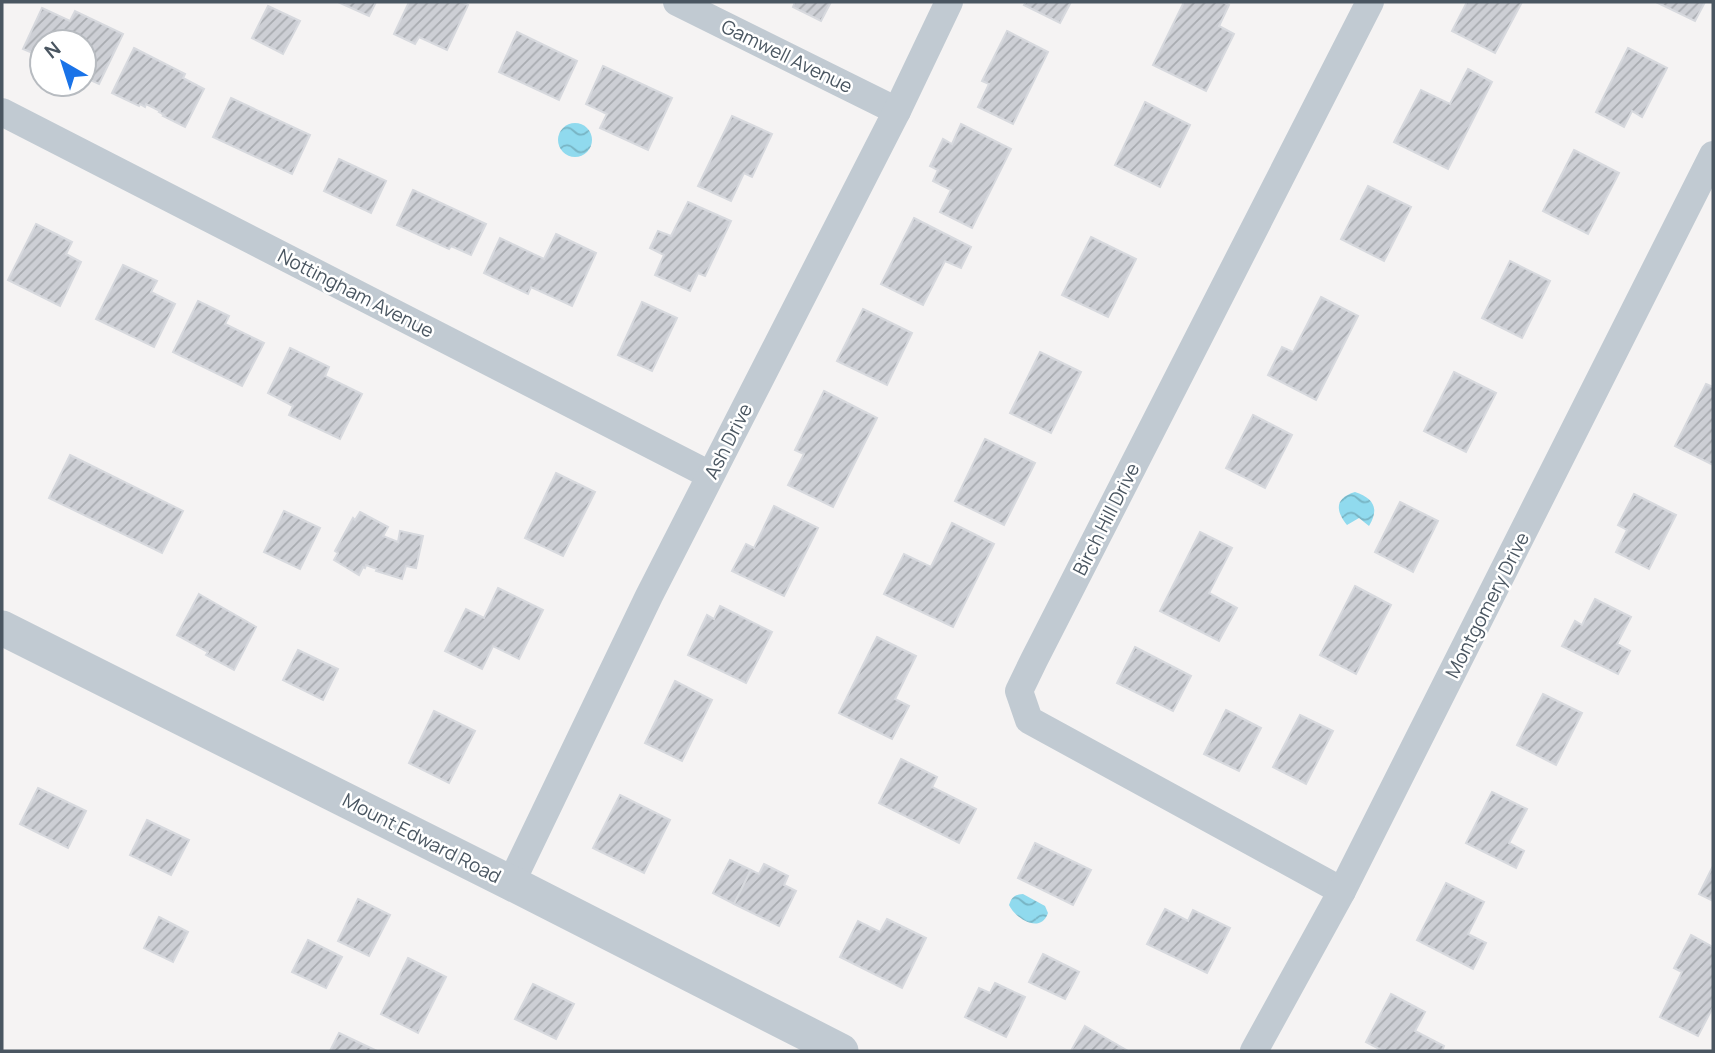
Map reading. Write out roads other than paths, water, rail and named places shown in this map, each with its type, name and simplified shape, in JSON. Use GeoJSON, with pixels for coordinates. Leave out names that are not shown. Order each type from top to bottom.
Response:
{"type":"FeatureCollection","features":[{"type":"Feature","properties":{"kind":"street","name":"Gamwell Avenue"},"geometry":{"type":"LineString","coordinates":[[677,2],[897,111]]}},
{"type":"Feature","properties":{"kind":"street","name":"Ash Drive"},"geometry":{"type":"LineString","coordinates":[[511,883],[643,608],[897,111],[949,2]]}},
{"type":"Feature","properties":{"kind":"street","name":"Birch Hill Drive"},"geometry":{"type":"LineString","coordinates":[[1342,891],[1029,720],[1019,691],[1370,2]]}},
{"type":"Feature","properties":{"kind":"street","name":"Nottingham Avenue"},"geometry":{"type":"LineString","coordinates":[[2,112],[710,475]]}},
{"type":"Feature","properties":{"kind":"street","name":"Montgomery Drive"},"geometry":{"type":"LineString","coordinates":[[1254,1051],[1342,891],[1713,155]]}},
{"type":"Feature","properties":{"kind":"street","name":"Mount Edward Road"},"geometry":{"type":"LineString","coordinates":[[2,628],[841,1051]]}},
{"type":"Feature","properties":{"kind":"water"},"geometry":{"type":"Polygon","coordinates":[[[575,123],[587,128],[592,140],[587,152],[575,157],[563,152],[558,140],[563,128],[575,123]]]}},
{"type":"Feature","properties":{"kind":"water"},"geometry":{"type":"Polygon","coordinates":[[[1355,492],[1373,504],[1374,514],[1369,526],[1359,518],[1347,525],[1340,514],[1341,501],[1355,492]]]}},
{"type":"Feature","properties":{"kind":"water"},"geometry":{"type":"Polygon","coordinates":[[[1023,894],[1045,906],[1048,913],[1044,920],[1034,924],[1016,915],[1009,905],[1012,898],[1023,894]]]}}]}
